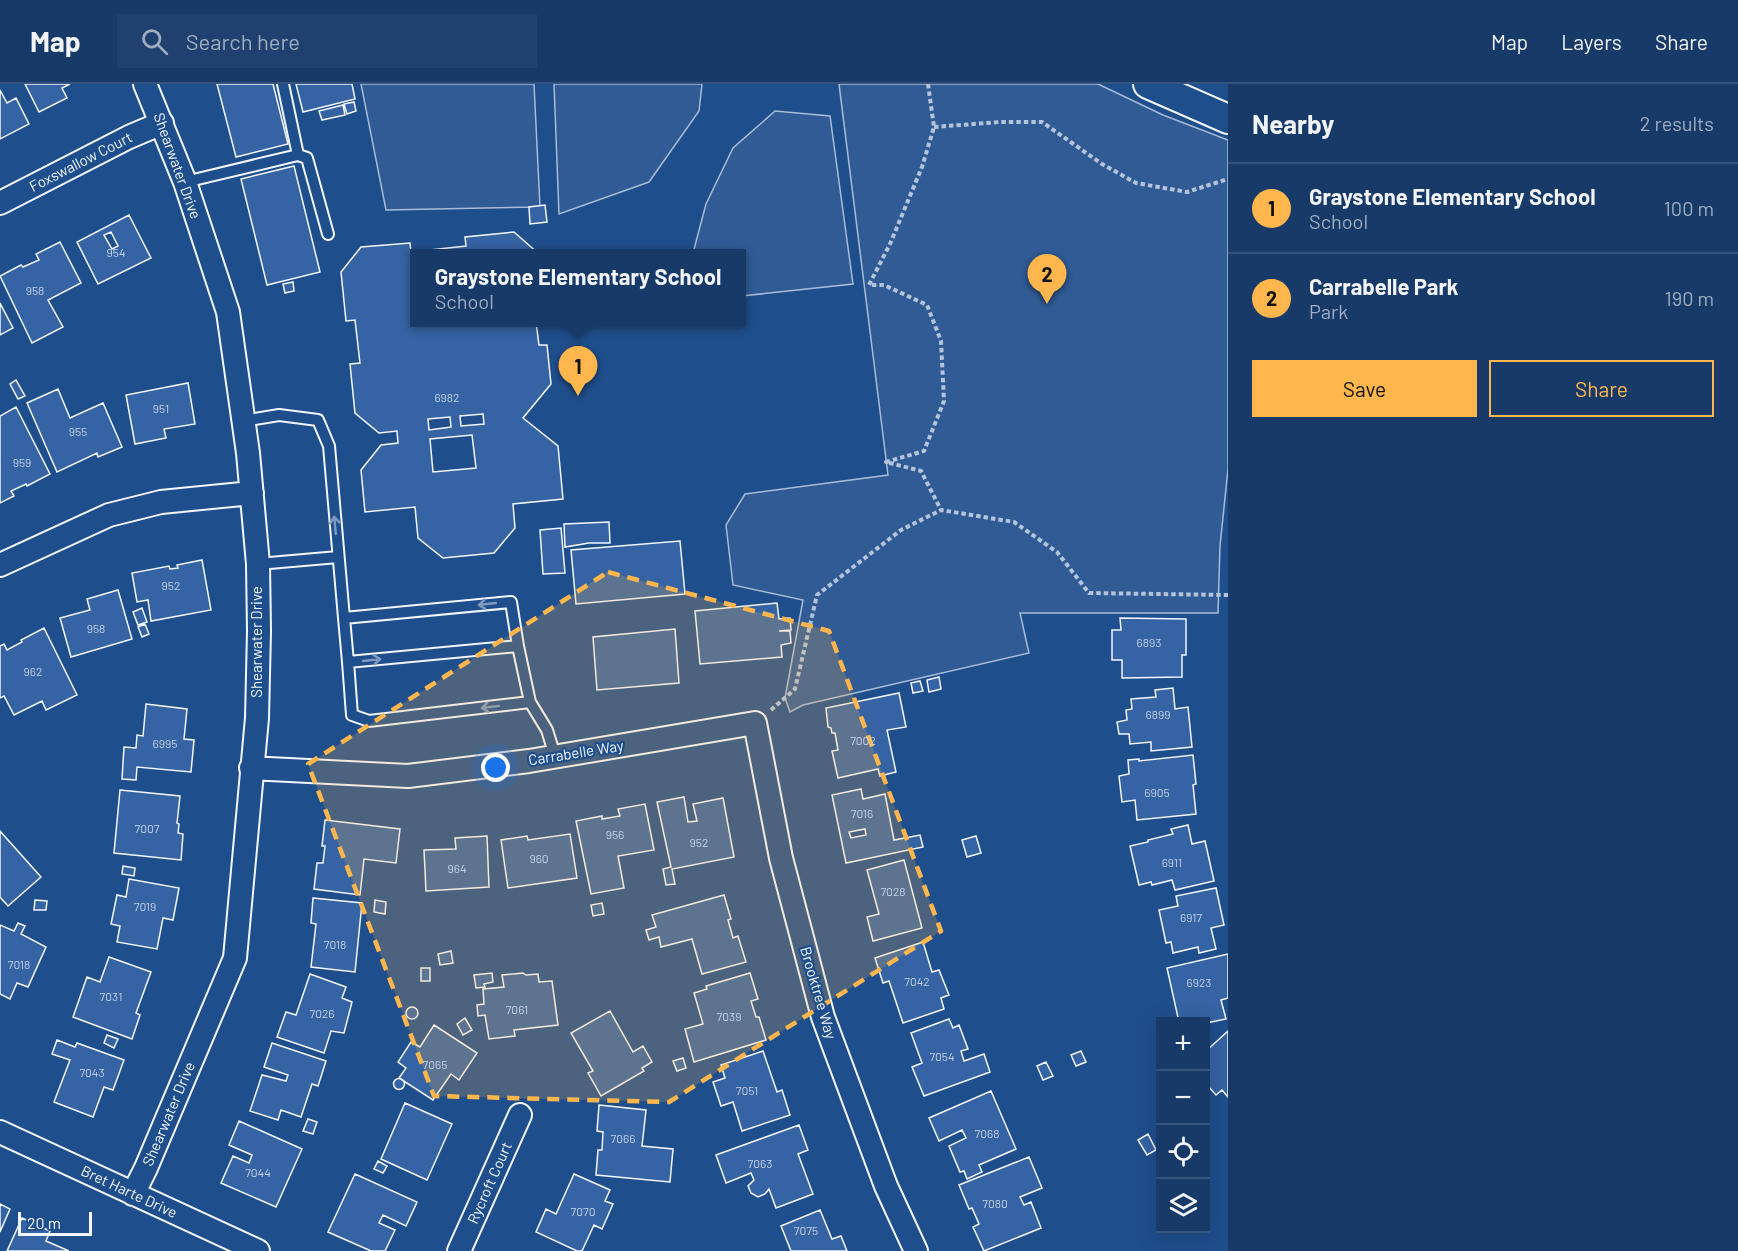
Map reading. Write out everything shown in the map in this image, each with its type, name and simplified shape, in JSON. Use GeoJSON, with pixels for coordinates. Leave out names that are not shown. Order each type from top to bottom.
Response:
{"type":"FeatureCollection","features":[{"type":"Feature","properties":{"kind":"street","name":"Shearwater Drive"},"geometry":{"type":"LineString","coordinates":[[133,1194],[234,958],[257,718],[258,564],[252,493],[228,312],[185,182],[145,84]]}},
{"type":"Feature","properties":{"kind":"street"},"geometry":{"type":"LineString","coordinates":[[1148,84],[1228,119]]}},
{"type":"Feature","properties":{"kind":"street","name":"Foxswallow Court"},"geometry":{"type":"LineString","coordinates":[[0,203],[129,137],[162,123]]}},
{"type":"Feature","properties":{"kind":"street"},"geometry":{"type":"LineString","coordinates":[[0,565],[109,515],[161,502],[252,493]]}},
{"type":"Feature","properties":{"kind":"street","name":"Carrabelle Way"},"geometry":{"type":"LineString","coordinates":[[251,768],[408,776],[555,756],[755,723]]}},
{"type":"Feature","properties":{"kind":"street","name":"Brooktree Way"},"geometry":{"type":"LineString","coordinates":[[755,723],[781,858],[824,1017],[886,1186],[916,1251]]}},
{"type":"Feature","properties":{"kind":"street","name":"Rycroft Court"},"geometry":{"type":"LineString","coordinates":[[459,1251],[520,1115]]}},
{"type":"Feature","properties":{"kind":"street","name":"Bret Harte Drive"},"geometry":{"type":"LineString","coordinates":[[0,1132],[258,1251]]}},
{"type":"Feature","properties":{"kind":"lane"},"geometry":{"type":"LineString","coordinates":[[283,84],[298,155]]}},
{"type":"Feature","properties":{"kind":"lane"},"geometry":{"type":"LineString","coordinates":[[185,182],[298,155],[307,158],[328,234]]}},
{"type":"Feature","properties":{"kind":"lane"},"geometry":{"type":"LineString","coordinates":[[243,421],[279,415],[318,420],[329,446],[352,715],[369,721],[530,702]]}},
{"type":"Feature","properties":{"kind":"lane"},"geometry":{"type":"LineString","coordinates":[[258,564],[338,557]]}},
{"type":"Feature","properties":{"kind":"lane"},"geometry":{"type":"LineString","coordinates":[[344,618],[511,602],[530,702],[547,730],[555,756]]}},
{"type":"Feature","properties":{"kind":"lane"},"geometry":{"type":"LineString","coordinates":[[348,662],[518,646]]}},
{"type":"Feature","properties":{"kind":"path"},"geometry":{"type":"LineString","coordinates":[[928,84],[934,127],[918,178],[890,244],[869,285],[884,285],[927,304],[941,341],[944,400],[924,451],[886,462],[921,471],[941,510]]}},
{"type":"Feature","properties":{"kind":"path"},"geometry":{"type":"LineString","coordinates":[[934,127],[1000,122],[1042,122],[1102,164],[1136,183],[1187,192],[1228,179]]}},
{"type":"Feature","properties":{"kind":"path"},"geometry":{"type":"LineString","coordinates":[[755,723],[795,689],[817,595],[901,530],[941,510],[1014,522],[1057,552],[1089,593],[1228,595]]}},
{"type":"Feature","properties":{"kind":"highlighted area"},"geometry":{"type":"Polygon","coordinates":[[[608,572],[829,631],[941,931],[669,1102],[434,1096],[308,764],[608,572]]]}},
{"type":"Feature","properties":{"kind":"shaded area"},"geometry":{"type":"Polygon","coordinates":[[[361,84],[534,84],[540,207],[386,210],[361,84]]]}},
{"type":"Feature","properties":{"kind":"shaded area"},"geometry":{"type":"Polygon","coordinates":[[[554,84],[702,84],[699,111],[649,182],[559,214],[554,84]]]}},
{"type":"Feature","properties":{"kind":"shaded area"},"geometry":{"type":"Polygon","coordinates":[[[839,84],[1098,84],[1163,115],[1228,140],[1228,469],[1220,546],[1218,613],[1020,613],[1029,653],[803,705],[790,712],[785,698],[803,600],[733,585],[726,525],[745,494],[888,475],[839,84]]]}},
{"type":"Feature","properties":{"kind":"shaded area"},"geometry":{"type":"Polygon","coordinates":[[[775,111],[830,116],[853,284],[746,296],[746,249],[694,249],[706,204],[733,148],[775,111]]]}},
{"type":"Feature","properties":{"kind":"building"},"geometry":{"type":"Polygon","coordinates":[[[25,84],[70,84],[62,88],[67,98],[39,112],[25,84]]]}},
{"type":"Feature","properties":{"kind":"building"},"geometry":{"type":"Polygon","coordinates":[[[217,84],[273,84],[288,144],[236,157],[217,84]]]}},
{"type":"Feature","properties":{"kind":"building"},"geometry":{"type":"Polygon","coordinates":[[[296,84],[352,84],[355,99],[303,112],[296,84]]]}},
{"type":"Feature","properties":{"kind":"building"},"geometry":{"type":"Polygon","coordinates":[[[0,90],[7,103],[16,98],[29,124],[0,139],[0,90]]]}},
{"type":"Feature","properties":{"kind":"building"},"geometry":{"type":"Polygon","coordinates":[[[354,102],[356,111],[347,114],[344,104],[354,102]]]}},
{"type":"Feature","properties":{"kind":"building"},"geometry":{"type":"Polygon","coordinates":[[[343,105],[345,115],[322,120],[319,111],[343,105]]]}},
{"type":"Feature","properties":{"kind":"building"},"geometry":{"type":"Polygon","coordinates":[[[294,166],[320,272],[267,285],[241,179],[294,166]]]}},
{"type":"Feature","properties":{"kind":"building"},"geometry":{"type":"Polygon","coordinates":[[[545,205],[547,222],[530,224],[529,207],[545,205]]]}},
{"type":"Feature","properties":{"kind":"building"},"geometry":{"type":"Polygon","coordinates":[[[129,215],[151,258],[98,284],[77,242],[129,215]],[[111,232],[104,235],[112,249],[118,246],[111,232]]]}},
{"type":"Feature","properties":{"kind":"building"},"geometry":{"type":"Polygon","coordinates":[[[514,232],[533,249],[438,249],[466,246],[465,237],[514,232]]]}},
{"type":"Feature","properties":{"kind":"building"},"geometry":{"type":"Polygon","coordinates":[[[60,242],[81,283],[48,300],[63,327],[32,343],[0,276],[21,265],[23,267],[39,260],[36,254],[60,242]]]}},
{"type":"Feature","properties":{"kind":"building"},"geometry":{"type":"Polygon","coordinates":[[[410,243],[410,327],[537,327],[539,345],[547,345],[551,384],[523,418],[558,446],[563,499],[513,504],[515,528],[494,553],[443,558],[418,538],[415,507],[365,512],[361,470],[381,445],[398,443],[397,431],[379,433],[355,413],[350,364],[360,363],[355,320],[346,321],[341,272],[361,247],[410,243]],[[483,414],[460,416],[461,426],[484,424],[483,414]],[[450,417],[428,419],[429,430],[451,427],[450,417]],[[472,435],[430,439],[433,472],[476,468],[472,435]]]}},
{"type":"Feature","properties":{"kind":"building"},"geometry":{"type":"Polygon","coordinates":[[[293,282],[294,291],[285,293],[283,284],[293,282]]]}},
{"type":"Feature","properties":{"kind":"building"},"geometry":{"type":"Polygon","coordinates":[[[0,303],[13,328],[0,335],[0,303]]]}},
{"type":"Feature","properties":{"kind":"building"},"geometry":{"type":"Polygon","coordinates":[[[16,380],[25,396],[18,399],[10,384],[16,380]]]}},
{"type":"Feature","properties":{"kind":"building"},"geometry":{"type":"Polygon","coordinates":[[[188,383],[195,424],[164,429],[166,438],[135,444],[126,395],[188,383]]]}},
{"type":"Feature","properties":{"kind":"building"},"geometry":{"type":"Polygon","coordinates":[[[58,389],[70,418],[103,403],[122,447],[98,457],[97,453],[57,472],[27,403],[58,389]]]}},
{"type":"Feature","properties":{"kind":"building"},"geometry":{"type":"Polygon","coordinates":[[[16,407],[50,474],[27,486],[26,484],[11,491],[14,496],[0,503],[0,416],[16,407]]]}},
{"type":"Feature","properties":{"kind":"building"},"geometry":{"type":"Polygon","coordinates":[[[609,522],[610,543],[589,543],[565,547],[564,524],[609,522]]]}},
{"type":"Feature","properties":{"kind":"building"},"geometry":{"type":"Polygon","coordinates":[[[561,528],[565,573],[543,574],[540,530],[561,528]]]}},
{"type":"Feature","properties":{"kind":"building"},"geometry":{"type":"Polygon","coordinates":[[[680,541],[685,594],[576,604],[571,550],[680,541]]]}},
{"type":"Feature","properties":{"kind":"building"},"geometry":{"type":"Polygon","coordinates":[[[202,560],[211,610],[151,621],[148,600],[137,602],[132,573],[169,566],[170,569],[178,568],[177,565],[202,560]]]}},
{"type":"Feature","properties":{"kind":"building"},"geometry":{"type":"Polygon","coordinates":[[[118,590],[132,639],[71,657],[60,618],[90,610],[87,599],[118,590]]]}},
{"type":"Feature","properties":{"kind":"building"},"geometry":{"type":"Polygon","coordinates":[[[777,603],[779,619],[790,618],[791,630],[779,631],[790,631],[791,643],[781,645],[782,657],[700,664],[695,611],[777,603]]]}},
{"type":"Feature","properties":{"kind":"building"},"geometry":{"type":"Polygon","coordinates":[[[142,608],[147,622],[138,625],[133,612],[142,608]]]}},
{"type":"Feature","properties":{"kind":"building"},"geometry":{"type":"Polygon","coordinates":[[[1120,618],[1186,619],[1186,655],[1182,655],[1182,677],[1122,678],[1122,660],[1112,660],[1112,630],[1121,630],[1120,618]]]}},
{"type":"Feature","properties":{"kind":"building"},"geometry":{"type":"Polygon","coordinates":[[[145,624],[149,634],[142,637],[138,627],[145,624]]]}},
{"type":"Feature","properties":{"kind":"building"},"geometry":{"type":"Polygon","coordinates":[[[44,628],[77,695],[46,710],[42,701],[14,715],[4,696],[0,698],[0,646],[4,644],[7,650],[44,628]]]}},
{"type":"Feature","properties":{"kind":"building"},"geometry":{"type":"Polygon","coordinates":[[[675,629],[679,683],[597,690],[593,637],[675,629]]]}},
{"type":"Feature","properties":{"kind":"building"},"geometry":{"type":"Polygon","coordinates":[[[939,677],[941,689],[929,692],[927,680],[939,677]]]}},
{"type":"Feature","properties":{"kind":"building"},"geometry":{"type":"Polygon","coordinates":[[[920,681],[923,691],[913,693],[911,683],[920,681]]]}},
{"type":"Feature","properties":{"kind":"building"},"geometry":{"type":"Polygon","coordinates":[[[1173,688],[1175,709],[1188,707],[1192,747],[1151,751],[1151,742],[1130,744],[1129,734],[1119,734],[1117,722],[1127,720],[1126,710],[1132,709],[1131,699],[1156,697],[1155,690],[1173,688]]]}},
{"type":"Feature","properties":{"kind":"building"},"geometry":{"type":"Polygon","coordinates":[[[899,693],[906,727],[887,730],[896,772],[880,776],[878,769],[838,778],[832,751],[838,750],[835,733],[832,733],[831,728],[828,727],[826,708],[899,693]]]}},
{"type":"Feature","properties":{"kind":"building"},"geometry":{"type":"Polygon","coordinates":[[[146,704],[187,709],[184,739],[194,740],[191,772],[137,767],[136,780],[122,779],[124,747],[136,748],[137,735],[143,736],[146,704]]]}},
{"type":"Feature","properties":{"kind":"building"},"geometry":{"type":"Polygon","coordinates":[[[1193,755],[1196,814],[1137,820],[1135,800],[1122,802],[1119,776],[1129,774],[1128,760],[1139,759],[1139,761],[1193,755]]]}},
{"type":"Feature","properties":{"kind":"building"},"geometry":{"type":"Polygon","coordinates":[[[861,789],[863,799],[885,794],[894,840],[920,835],[923,847],[846,863],[832,795],[861,789]],[[865,829],[849,832],[851,838],[866,835],[865,829]]]}},
{"type":"Feature","properties":{"kind":"building"},"geometry":{"type":"Polygon","coordinates":[[[120,790],[180,796],[177,823],[179,824],[178,833],[183,834],[181,860],[114,853],[120,790]]]}},
{"type":"Feature","properties":{"kind":"building"},"geometry":{"type":"Polygon","coordinates":[[[684,797],[688,822],[697,821],[693,804],[723,798],[734,857],[672,869],[675,884],[666,885],[663,869],[671,867],[657,802],[684,797]]]}},
{"type":"Feature","properties":{"kind":"building"},"geometry":{"type":"Polygon","coordinates":[[[645,804],[654,850],[618,856],[624,888],[591,894],[576,821],[602,816],[602,819],[620,816],[618,809],[645,804]]]}},
{"type":"Feature","properties":{"kind":"building"},"geometry":{"type":"Polygon","coordinates":[[[325,820],[400,829],[396,863],[364,859],[360,895],[314,889],[317,863],[323,863],[325,820]]]}},
{"type":"Feature","properties":{"kind":"building"},"geometry":{"type":"Polygon","coordinates":[[[1188,825],[1192,844],[1205,841],[1214,881],[1175,890],[1172,880],[1152,885],[1151,882],[1139,885],[1130,846],[1173,834],[1171,829],[1188,825]]]}},
{"type":"Feature","properties":{"kind":"building"},"geometry":{"type":"Polygon","coordinates":[[[0,831],[41,877],[8,906],[0,897],[0,831]]]}},
{"type":"Feature","properties":{"kind":"building"},"geometry":{"type":"Polygon","coordinates":[[[570,834],[577,878],[508,888],[501,840],[527,836],[528,840],[570,834]]]}},
{"type":"Feature","properties":{"kind":"building"},"geometry":{"type":"Polygon","coordinates":[[[487,836],[489,887],[426,891],[424,850],[456,849],[455,838],[487,836]]]}},
{"type":"Feature","properties":{"kind":"building"},"geometry":{"type":"Polygon","coordinates":[[[976,836],[981,853],[967,857],[962,840],[976,836]]]}},
{"type":"Feature","properties":{"kind":"building"},"geometry":{"type":"Polygon","coordinates":[[[904,860],[922,928],[873,941],[867,917],[879,914],[867,870],[904,860]]]}},
{"type":"Feature","properties":{"kind":"building"},"geometry":{"type":"Polygon","coordinates":[[[123,866],[135,868],[134,876],[122,874],[123,866]]]}},
{"type":"Feature","properties":{"kind":"building"},"geometry":{"type":"Polygon","coordinates":[[[129,879],[179,888],[173,920],[163,918],[157,949],[117,942],[120,926],[111,924],[117,895],[126,897],[129,879]]]}},
{"type":"Feature","properties":{"kind":"building"},"geometry":{"type":"Polygon","coordinates":[[[1216,888],[1224,925],[1211,928],[1216,949],[1199,953],[1198,947],[1173,953],[1171,942],[1166,943],[1159,910],[1178,906],[1176,896],[1216,888]]]}},
{"type":"Feature","properties":{"kind":"building"},"geometry":{"type":"Polygon","coordinates":[[[724,895],[731,919],[728,920],[733,938],[738,936],[746,962],[702,974],[692,939],[661,947],[659,937],[649,940],[646,930],[656,927],[652,915],[724,895]]]}},
{"type":"Feature","properties":{"kind":"building"},"geometry":{"type":"Polygon","coordinates":[[[313,898],[362,903],[355,972],[311,967],[316,924],[311,923],[313,898]]]}},
{"type":"Feature","properties":{"kind":"building"},"geometry":{"type":"Polygon","coordinates":[[[35,900],[47,901],[46,910],[34,910],[35,900]]]}},
{"type":"Feature","properties":{"kind":"building"},"geometry":{"type":"Polygon","coordinates":[[[375,900],[386,902],[385,914],[374,912],[375,900]]]}},
{"type":"Feature","properties":{"kind":"building"},"geometry":{"type":"Polygon","coordinates":[[[602,903],[604,914],[593,916],[591,905],[602,903]]]}},
{"type":"Feature","properties":{"kind":"building"},"geometry":{"type":"Polygon","coordinates":[[[18,923],[25,926],[21,934],[46,947],[28,987],[17,983],[10,999],[0,994],[0,925],[14,931],[18,923]]]}},
{"type":"Feature","properties":{"kind":"building"},"geometry":{"type":"Polygon","coordinates":[[[923,942],[932,972],[939,970],[949,995],[941,998],[944,1009],[903,1023],[889,981],[883,983],[875,958],[923,942]]]}},
{"type":"Feature","properties":{"kind":"building"},"geometry":{"type":"Polygon","coordinates":[[[451,951],[453,963],[440,965],[438,954],[451,951]]]}},
{"type":"Feature","properties":{"kind":"building"},"geometry":{"type":"Polygon","coordinates":[[[1228,954],[1228,998],[1221,1000],[1226,1019],[1210,1022],[1210,1017],[1178,1017],[1167,968],[1228,954]]]}},
{"type":"Feature","properties":{"kind":"building"},"geometry":{"type":"Polygon","coordinates":[[[109,957],[151,972],[136,1013],[140,1015],[132,1039],[73,1017],[87,977],[100,982],[109,957]]]}},
{"type":"Feature","properties":{"kind":"building"},"geometry":{"type":"Polygon","coordinates":[[[421,968],[430,968],[430,981],[421,981],[421,968]]]}},
{"type":"Feature","properties":{"kind":"building"},"geometry":{"type":"Polygon","coordinates":[[[492,973],[493,982],[484,984],[485,987],[476,988],[474,975],[492,973]]]}},
{"type":"Feature","properties":{"kind":"building"},"geometry":{"type":"Polygon","coordinates":[[[750,973],[758,999],[751,1001],[766,1040],[694,1062],[685,1029],[703,1024],[694,993],[707,989],[706,986],[750,973]]]}},
{"type":"Feature","properties":{"kind":"building"},"geometry":{"type":"Polygon","coordinates":[[[310,974],[346,987],[342,998],[352,1002],[344,1033],[331,1031],[324,1053],[277,1037],[286,1012],[296,1015],[310,974]]]}},
{"type":"Feature","properties":{"kind":"building"},"geometry":{"type":"Polygon","coordinates":[[[538,974],[539,982],[552,981],[558,1025],[514,1030],[515,1036],[489,1039],[485,1015],[478,1016],[477,1005],[484,1004],[483,989],[504,987],[502,975],[538,974]]]}},
{"type":"Feature","properties":{"kind":"building"},"geometry":{"type":"Polygon","coordinates":[[[412,1007],[418,1013],[412,1019],[406,1013],[412,1007]]]}},
{"type":"Feature","properties":{"kind":"building"},"geometry":{"type":"Polygon","coordinates":[[[610,1011],[633,1052],[643,1046],[652,1062],[642,1068],[644,1071],[601,1096],[588,1073],[593,1071],[571,1033],[610,1011]]]}},
{"type":"Feature","properties":{"kind":"building"},"geometry":{"type":"Polygon","coordinates":[[[465,1018],[472,1030],[463,1035],[457,1024],[465,1018]]]}},
{"type":"Feature","properties":{"kind":"building"},"geometry":{"type":"Polygon","coordinates":[[[949,1019],[953,1028],[959,1025],[968,1049],[961,1051],[964,1061],[984,1054],[990,1072],[924,1096],[912,1067],[922,1063],[911,1033],[949,1019]]]}},
{"type":"Feature","properties":{"kind":"building"},"geometry":{"type":"Polygon","coordinates":[[[434,1025],[477,1053],[459,1080],[451,1074],[433,1100],[399,1078],[406,1068],[398,1062],[411,1042],[420,1047],[434,1025]]]}},
{"type":"Feature","properties":{"kind":"building"},"geometry":{"type":"Polygon","coordinates":[[[1228,1031],[1228,1097],[1222,1090],[1216,1095],[1210,1088],[1210,1047],[1228,1031]]]}},
{"type":"Feature","properties":{"kind":"building"},"geometry":{"type":"Polygon","coordinates":[[[107,1035],[118,1039],[114,1048],[104,1043],[107,1035]]]}},
{"type":"Feature","properties":{"kind":"building"},"geometry":{"type":"Polygon","coordinates":[[[57,1040],[75,1047],[77,1043],[124,1060],[113,1090],[104,1087],[93,1117],[54,1102],[70,1060],[52,1054],[57,1040]]]}},
{"type":"Feature","properties":{"kind":"building"},"geometry":{"type":"Polygon","coordinates":[[[272,1043],[326,1061],[318,1086],[312,1084],[301,1117],[281,1110],[278,1120],[250,1111],[262,1075],[286,1081],[288,1075],[264,1067],[272,1043]]]}},
{"type":"Feature","properties":{"kind":"building"},"geometry":{"type":"Polygon","coordinates":[[[763,1051],[777,1092],[782,1090],[790,1115],[742,1131],[733,1102],[721,1106],[713,1082],[725,1078],[721,1065],[763,1051]]]}},
{"type":"Feature","properties":{"kind":"building"},"geometry":{"type":"Polygon","coordinates":[[[1081,1051],[1086,1062],[1076,1066],[1071,1055],[1081,1051]]]}},
{"type":"Feature","properties":{"kind":"building"},"geometry":{"type":"Polygon","coordinates":[[[683,1058],[686,1068],[677,1071],[673,1061],[683,1058]]]}},
{"type":"Feature","properties":{"kind":"building"},"geometry":{"type":"Polygon","coordinates":[[[1046,1062],[1053,1076],[1043,1080],[1037,1066],[1046,1062]]]}},
{"type":"Feature","properties":{"kind":"building"},"geometry":{"type":"Polygon","coordinates":[[[399,1078],[405,1084],[399,1090],[393,1084],[399,1078]]]}},
{"type":"Feature","properties":{"kind":"building"},"geometry":{"type":"Polygon","coordinates":[[[991,1091],[1016,1149],[979,1165],[982,1172],[967,1179],[964,1171],[960,1172],[949,1146],[966,1138],[962,1130],[939,1141],[929,1118],[991,1091]]]}},
{"type":"Feature","properties":{"kind":"building"},"geometry":{"type":"Polygon","coordinates":[[[405,1103],[452,1124],[427,1180],[381,1159],[405,1103]]]}},
{"type":"Feature","properties":{"kind":"building"},"geometry":{"type":"Polygon","coordinates":[[[599,1105],[646,1110],[642,1146],[673,1149],[670,1182],[596,1175],[598,1150],[602,1150],[603,1132],[597,1131],[599,1105]]]}},
{"type":"Feature","properties":{"kind":"building"},"geometry":{"type":"Polygon","coordinates":[[[308,1119],[317,1122],[313,1134],[303,1131],[308,1119]]]}},
{"type":"Feature","properties":{"kind":"building"},"geometry":{"type":"Polygon","coordinates":[[[239,1121],[302,1149],[276,1207],[221,1183],[233,1156],[249,1163],[252,1155],[229,1145],[239,1121]]]}},
{"type":"Feature","properties":{"kind":"building"},"geometry":{"type":"Polygon","coordinates":[[[799,1125],[808,1150],[798,1154],[813,1194],[776,1208],[769,1189],[758,1197],[751,1193],[748,1186],[754,1180],[751,1173],[726,1183],[716,1155],[799,1125]]]}},
{"type":"Feature","properties":{"kind":"building"},"geometry":{"type":"Polygon","coordinates":[[[1148,1134],[1156,1150],[1147,1155],[1138,1140],[1148,1134]]]}},
{"type":"Feature","properties":{"kind":"building"},"geometry":{"type":"Polygon","coordinates":[[[1029,1157],[1042,1188],[1020,1197],[1024,1205],[1031,1202],[1041,1228],[984,1251],[973,1227],[979,1224],[972,1208],[969,1209],[959,1185],[1029,1157]]]}},
{"type":"Feature","properties":{"kind":"building"},"geometry":{"type":"Polygon","coordinates":[[[378,1161],[387,1166],[383,1173],[374,1169],[378,1161]]]}},
{"type":"Feature","properties":{"kind":"building"},"geometry":{"type":"Polygon","coordinates":[[[355,1174],[417,1202],[406,1226],[383,1215],[379,1223],[395,1230],[385,1251],[371,1251],[328,1232],[355,1174]]]}},
{"type":"Feature","properties":{"kind":"building"},"geometry":{"type":"Polygon","coordinates":[[[574,1174],[610,1190],[605,1201],[613,1204],[602,1229],[594,1225],[582,1251],[577,1251],[536,1232],[546,1209],[556,1214],[574,1174]]]}},
{"type":"Feature","properties":{"kind":"building"},"geometry":{"type":"Polygon","coordinates":[[[0,1204],[10,1209],[0,1232],[0,1204]]]}},
{"type":"Feature","properties":{"kind":"building"},"geometry":{"type":"Polygon","coordinates":[[[820,1210],[832,1239],[841,1236],[847,1251],[791,1251],[781,1226],[820,1210]]]}},
{"type":"Feature","properties":{"kind":"building"},"geometry":{"type":"Polygon","coordinates":[[[22,1218],[50,1231],[46,1241],[69,1251],[7,1251],[22,1218]]]}},
{"type":"Feature","properties":{"kind":"place","name":"Carrabelle Park"},"geometry":{"type":"Point","coordinates":[1047,304]}},
{"type":"Feature","properties":{"kind":"place","name":"Graystone Elementary School"},"geometry":{"type":"Point","coordinates":[578,396]}}]}
